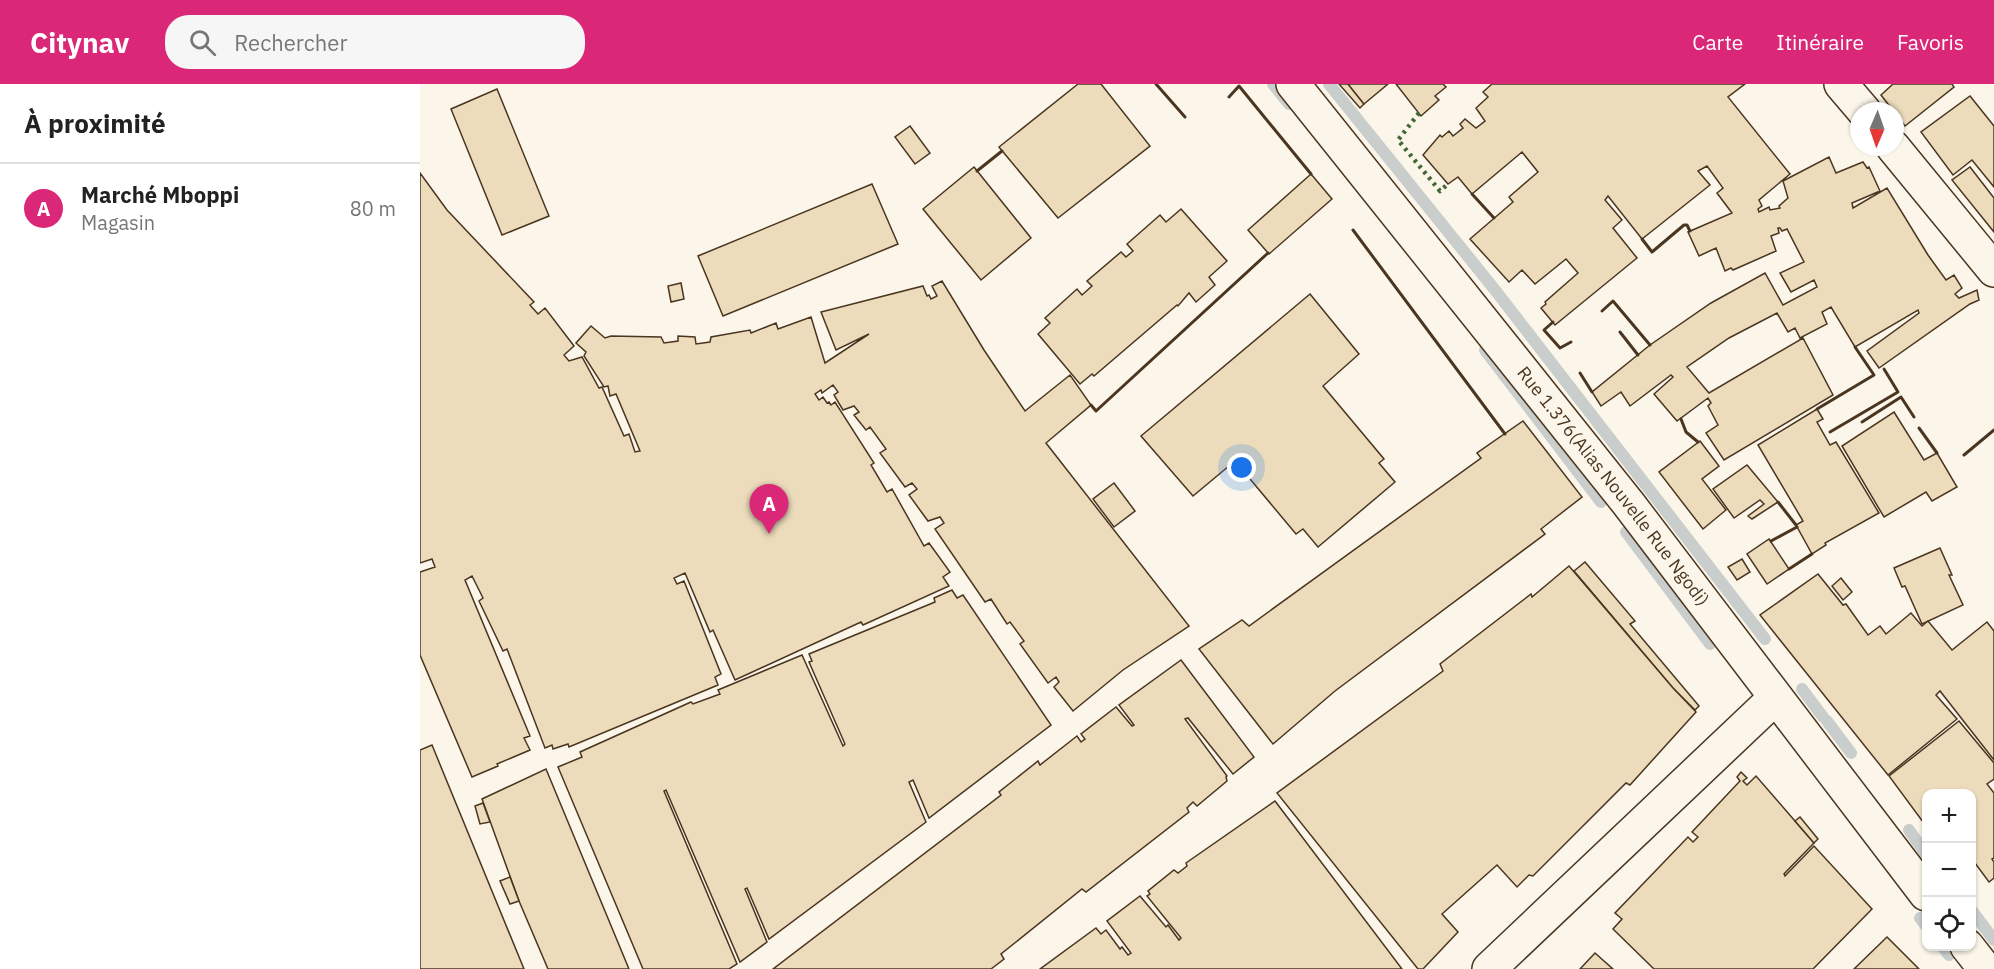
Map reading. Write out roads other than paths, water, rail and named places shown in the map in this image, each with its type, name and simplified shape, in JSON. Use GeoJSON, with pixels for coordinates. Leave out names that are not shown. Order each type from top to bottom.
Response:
{"type":"FeatureCollection","features":[{"type":"Feature","properties":{"kind":"street","name":"Rue 1.376(Alias Nouvelle Rue Ngodi)"},"geometry":{"type":"LineString","coordinates":[[1293,84],[1628,503],[1922,889]]}},
{"type":"Feature","properties":{"kind":"street"},"geometry":{"type":"LineString","coordinates":[[1841,84],[1856,102]]}},
{"type":"Feature","properties":{"kind":"street"},"geometry":{"type":"LineString","coordinates":[[1900,156],[1994,270]]}},
{"type":"Feature","properties":{"kind":"street"},"geometry":{"type":"LineString","coordinates":[[1489,969],[1775,698]]}},
{"type":"Feature","properties":{"kind":"street"},"geometry":{"type":"LineString","coordinates":[[1971,951],[1985,969]]}},
{"type":"Feature","properties":{"kind":"waterway"},"geometry":{"type":"LineString","coordinates":[[1273,84],[1289,104]]}},
{"type":"Feature","properties":{"kind":"waterway"},"geometry":{"type":"LineString","coordinates":[[1329,84],[1495,290],[1765,639]]}},
{"type":"Feature","properties":{"kind":"waterway"},"geometry":{"type":"LineString","coordinates":[[1485,350],[1601,502]]}},
{"type":"Feature","properties":{"kind":"waterway"},"geometry":{"type":"LineString","coordinates":[[1626,532],[1710,644]]}},
{"type":"Feature","properties":{"kind":"waterway"},"geometry":{"type":"LineString","coordinates":[[1802,689],[1823,717]]}},
{"type":"Feature","properties":{"kind":"waterway"},"geometry":{"type":"LineString","coordinates":[[1827,721],[1851,753]]}},
{"type":"Feature","properties":{"kind":"waterway"},"geometry":{"type":"LineString","coordinates":[[1909,830],[1922,848]]}},
{"type":"Feature","properties":{"kind":"waterway"},"geometry":{"type":"LineString","coordinates":[[1976,916],[1994,940]]}},
{"type":"Feature","properties":{"kind":"waterway"},"geometry":{"type":"LineString","coordinates":[[1946,951],[1949,955]]}},
{"type":"Feature","properties":{"kind":"place","name":"Marché Mboppi"},"geometry":{"type":"Point","coordinates":[769,534]}}]}
